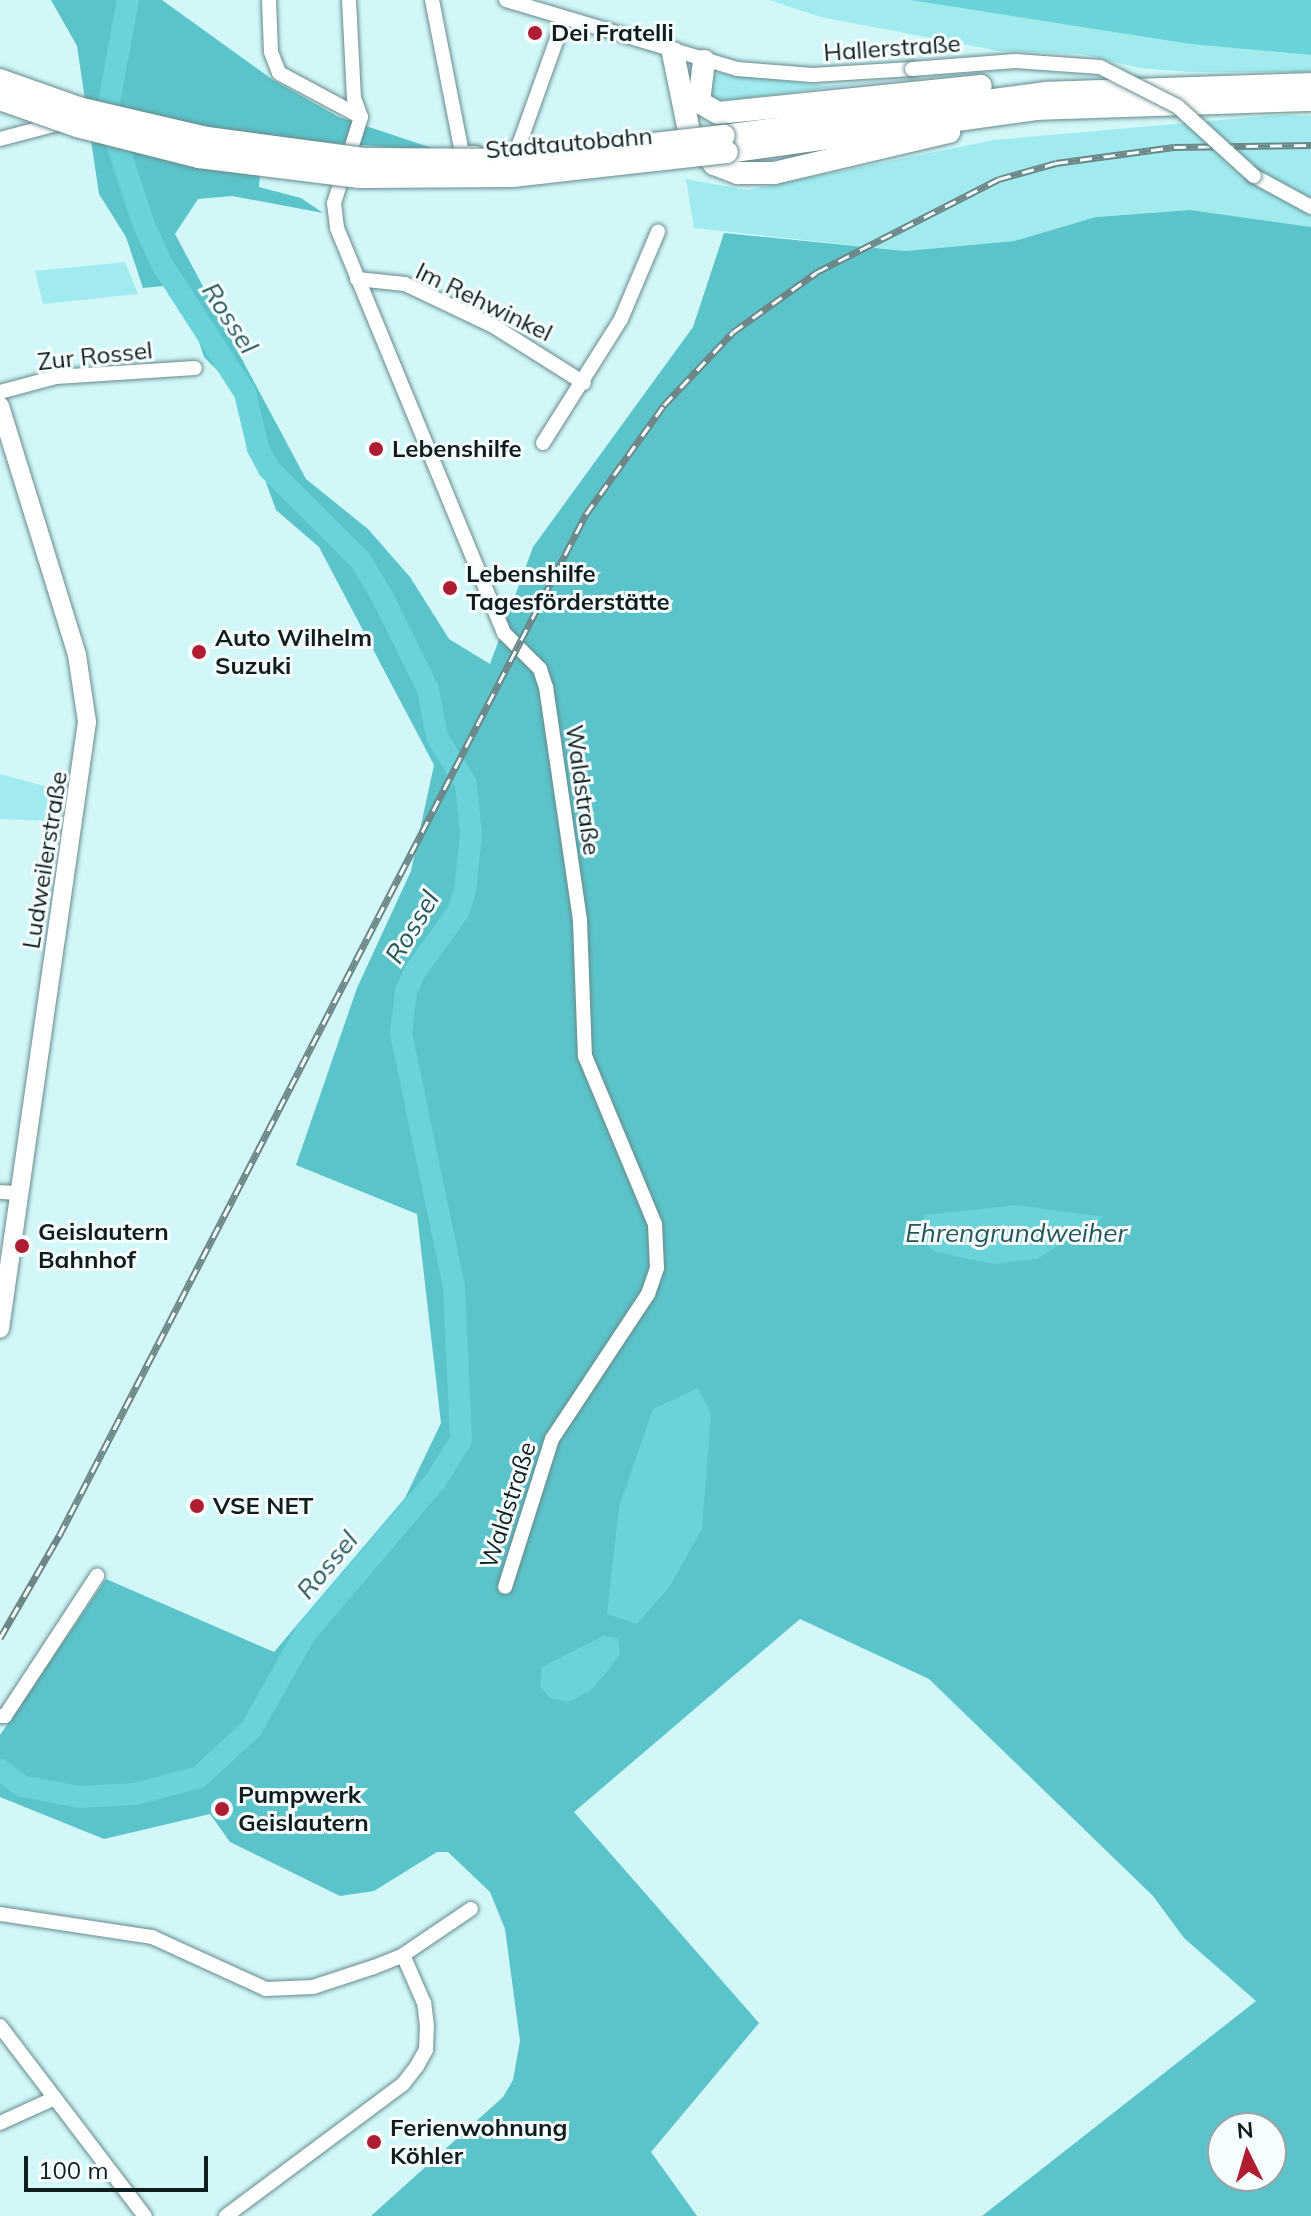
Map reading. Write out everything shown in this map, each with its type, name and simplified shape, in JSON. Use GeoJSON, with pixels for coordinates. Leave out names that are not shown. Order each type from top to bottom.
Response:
{"type":"FeatureCollection","features":[{"type":"Feature","properties":{"kind":"highway"},"geometry":{"type":"LineString","coordinates":[[673,53],[690,136],[714,164],[738,173],[774,173],[1113,96]]}},
{"type":"Feature","properties":{"kind":"highway"},"geometry":{"type":"LineString","coordinates":[[704,61],[699,102],[718,113],[925,88],[1113,96],[1229,93],[1311,84]]}},
{"type":"Feature","properties":{"kind":"highway"},"geometry":{"type":"LineString","coordinates":[[0,80],[78,108],[207,138],[364,159],[515,160],[726,144]]}},
{"type":"Feature","properties":{"kind":"highway"},"geometry":{"type":"LineString","coordinates":[[1229,93],[1311,100]]}},
{"type":"Feature","properties":{"kind":"highway","name":"Stadtautobahn"},"geometry":{"type":"LineString","coordinates":[[0,99],[77,126],[199,157],[360,177],[513,176],[726,144],[1113,96],[1149,102],[1229,93]]}},
{"type":"Feature","properties":{"kind":"main road","name":"Ludweilerstraße"},"geometry":{"type":"LineString","coordinates":[[0,406],[77,655],[87,722],[0,1329]]}},
{"type":"Feature","properties":{"kind":"street"},"geometry":{"type":"LineString","coordinates":[[269,0],[271,52],[279,73],[361,117]]}},
{"type":"Feature","properties":{"kind":"street","name":"Waldstraße"},"geometry":{"type":"LineString","coordinates":[[349,0],[354,98],[361,117],[334,203],[337,228],[504,633],[540,669],[546,687],[580,921],[585,1056],[655,1224],[657,1268],[648,1294],[552,1439],[505,1587]]}},
{"type":"Feature","properties":{"kind":"street"},"geometry":{"type":"LineString","coordinates":[[432,0],[462,153],[516,150],[564,19]]}},
{"type":"Feature","properties":{"kind":"street","name":"Hallerstraße"},"geometry":{"type":"LineString","coordinates":[[506,0],[704,61],[813,75],[1015,61],[1100,67],[1177,106],[1254,176],[1311,207]]}},
{"type":"Feature","properties":{"kind":"street"},"geometry":{"type":"LineString","coordinates":[[0,139],[82,117]]}},
{"type":"Feature","properties":{"kind":"street"},"geometry":{"type":"LineString","coordinates":[[543,443],[584,383],[621,319],[658,232]]}},
{"type":"Feature","properties":{"kind":"street","name":"Im Rehwinkel"},"geometry":{"type":"LineString","coordinates":[[357,279],[405,284],[495,327],[584,383]]}},
{"type":"Feature","properties":{"kind":"street","name":"Zur Rossel"},"geometry":{"type":"LineString","coordinates":[[0,392],[56,377],[195,368]]}},
{"type":"Feature","properties":{"kind":"street"},"geometry":{"type":"LineString","coordinates":[[0,1192],[20,1193]]}},
{"type":"Feature","properties":{"kind":"street"},"geometry":{"type":"LineString","coordinates":[[0,1716],[5,1716],[97,1576]]}},
{"type":"Feature","properties":{"kind":"street"},"geometry":{"type":"LineString","coordinates":[[0,1914],[152,1937],[266,1989],[313,1987],[403,1955],[471,1909]]}},
{"type":"Feature","properties":{"kind":"street"},"geometry":{"type":"LineString","coordinates":[[226,2216],[403,2084],[417,2066],[426,2050],[427,2026],[424,2003],[403,1955]]}},
{"type":"Feature","properties":{"kind":"street"},"geometry":{"type":"LineString","coordinates":[[0,2026],[145,2216]]}},
{"type":"Feature","properties":{"kind":"street"},"geometry":{"type":"LineString","coordinates":[[0,2123],[55,2098]]}},
{"type":"Feature","properties":{"kind":"shaded area"},"geometry":{"type":"Polygon","coordinates":[[[51,0],[162,0],[273,80],[339,117],[441,151],[263,138],[259,187],[301,198],[323,213],[232,196],[198,199],[175,234],[306,479],[368,529],[410,577],[449,639],[490,664],[533,547],[693,327],[724,233],[906,251],[1014,241],[1096,217],[1190,210],[1311,227],[1311,2216],[982,2216],[1256,2001],[1184,1938],[1153,1896],[929,1679],[800,1619],[574,1812],[759,2023],[651,2152],[697,2216],[371,2216],[503,2097],[513,2080],[520,2041],[505,1929],[490,1892],[448,1852],[437,1852],[374,1891],[340,1896],[230,1842],[210,1814],[104,1839],[0,1797],[0,1735],[106,1579],[274,1652],[405,1498],[441,1423],[417,1214],[296,1165],[357,988],[411,871],[434,765],[319,547],[276,510],[230,383],[204,357],[184,297],[174,285],[143,288],[126,237],[99,194],[77,46],[51,0]]]}},
{"type":"Feature","properties":{"kind":"shaded area"},"geometry":{"type":"Polygon","coordinates":[[[769,0],[910,0],[1190,44],[1311,55],[1311,72],[1190,72],[1139,68],[1082,54],[999,51],[821,17],[769,0]]]}},
{"type":"Feature","properties":{"kind":"shaded area"},"geometry":{"type":"Polygon","coordinates":[[[720,73],[827,86],[872,82],[716,102],[710,99],[712,76],[720,73]]]}},
{"type":"Feature","properties":{"kind":"shaded area"},"geometry":{"type":"Polygon","coordinates":[[[1279,115],[1311,116],[1311,227],[1190,210],[1096,217],[1014,241],[906,251],[694,228],[686,179],[747,190],[994,140],[1279,115]]]}},
{"type":"Feature","properties":{"kind":"shaded area"},"geometry":{"type":"Polygon","coordinates":[[[125,262],[138,294],[43,304],[35,271],[125,262]]]}},
{"type":"Feature","properties":{"kind":"shaded area"},"geometry":{"type":"Polygon","coordinates":[[[0,774],[55,789],[50,821],[0,819],[0,774]]]}},
{"type":"Feature","properties":{"kind":"water"},"geometry":{"type":"Polygon","coordinates":[[[910,0],[1311,0],[1311,55],[1190,44],[910,0]]]}},
{"type":"Feature","properties":{"kind":"water","name":"Ehrengrundweiher"},"geometry":{"type":"Polygon","coordinates":[[[1017,1205],[1104,1217],[1037,1259],[993,1264],[936,1252],[919,1239],[924,1215],[1017,1205]]]}},
{"type":"Feature","properties":{"kind":"water"},"geometry":{"type":"Polygon","coordinates":[[[698,1388],[711,1414],[702,1529],[670,1586],[637,1624],[607,1614],[619,1507],[653,1409],[698,1388]]]}},
{"type":"Feature","properties":{"kind":"water"},"geometry":{"type":"Polygon","coordinates":[[[603,1636],[618,1638],[620,1654],[606,1673],[590,1691],[568,1702],[550,1698],[540,1687],[542,1667],[603,1636]]]}},
{"type":"Feature","properties":{"kind":"waterway","name":"Rossel"},"geometry":{"type":"LineString","coordinates":[[0,1770],[22,1786],[80,1797],[135,1794],[199,1777],[251,1729],[305,1634],[436,1480],[461,1440],[454,1287],[401,1033],[406,991],[416,970],[458,912],[465,891],[471,834],[466,784],[437,737],[428,689],[383,598],[361,561],[269,469],[258,448],[245,393],[162,264],[144,225],[107,113],[128,0]]}},
{"type":"Feature","properties":{"kind":"railway"},"geometry":{"type":"LineString","coordinates":[[0,1638],[59,1536],[586,514],[664,405],[733,332],[817,272],[999,179],[1056,163],[1174,147],[1311,145]]}},
{"type":"Feature","properties":{"kind":"place","name":"Dei Fratelli"},"geometry":{"type":"Point","coordinates":[535,33]}},
{"type":"Feature","properties":{"kind":"place","name":"Lebenshilfe"},"geometry":{"type":"Point","coordinates":[376,449]}},
{"type":"Feature","properties":{"kind":"place","name":"Lebenshilfe Tagesförderstätte"},"geometry":{"type":"Point","coordinates":[450,588]}},
{"type":"Feature","properties":{"kind":"place","name":"Auto Wilhelm Suzuki"},"geometry":{"type":"Point","coordinates":[199,652]}},
{"type":"Feature","properties":{"kind":"place","name":"Geislautern Bahnhof"},"geometry":{"type":"Point","coordinates":[22,1246]}},
{"type":"Feature","properties":{"kind":"place","name":"VSE NET"},"geometry":{"type":"Point","coordinates":[197,1506]}},
{"type":"Feature","properties":{"kind":"place","name":"Pumpwerk Geislautern"},"geometry":{"type":"Point","coordinates":[222,1809]}},
{"type":"Feature","properties":{"kind":"place","name":"Ferienwohnung Köhler"},"geometry":{"type":"Point","coordinates":[374,2142]}}]}
